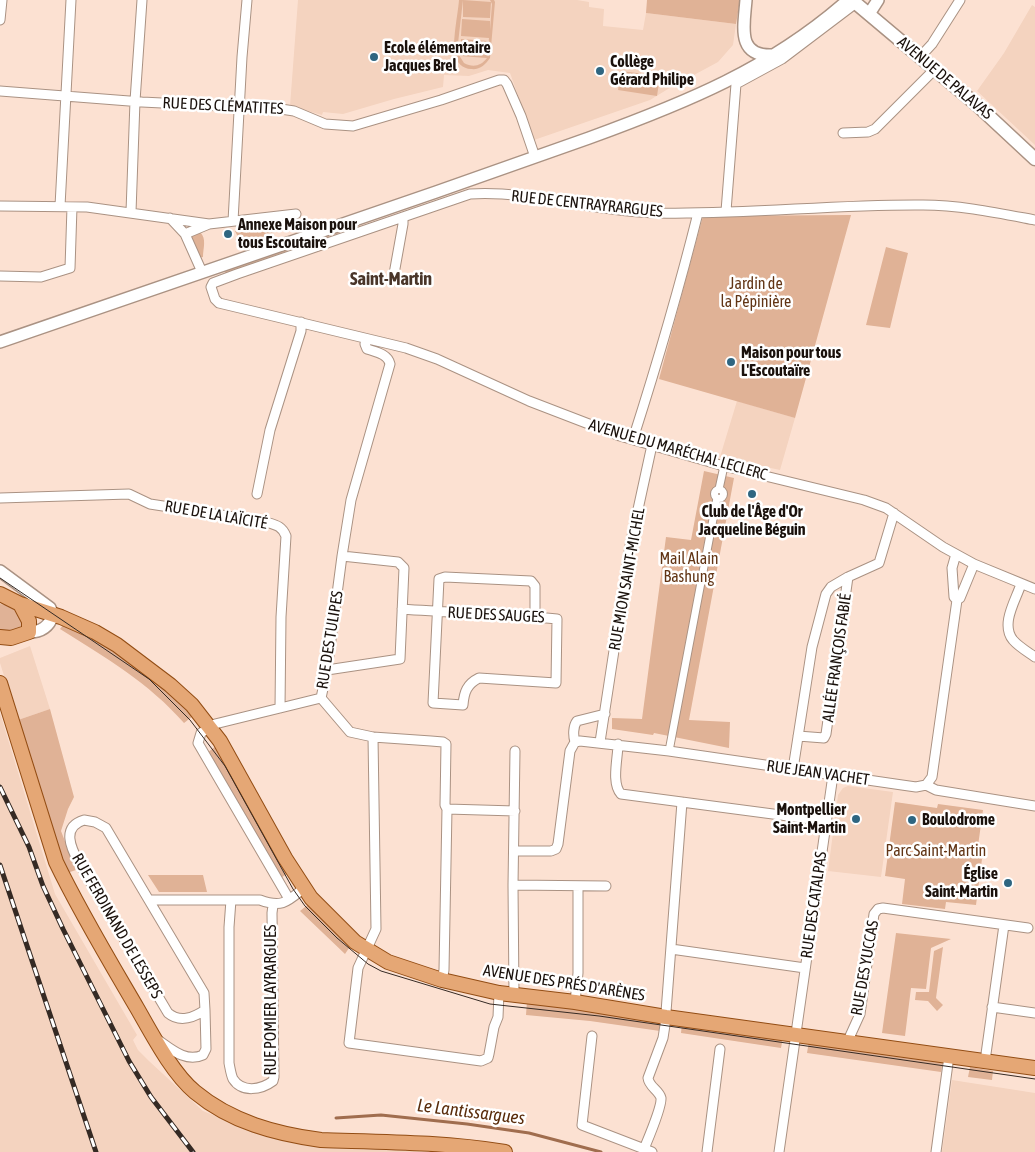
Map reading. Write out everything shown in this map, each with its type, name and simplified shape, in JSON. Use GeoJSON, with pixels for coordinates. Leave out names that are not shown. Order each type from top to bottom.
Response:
{"type":"FeatureCollection","features":[{"type":"Feature","properties":{"kind":"main road","name":"AVENUE DE PALAVAS"},"geometry":{"type":"LineString","coordinates":[[852,1],[990,116],[1035,159]]}},
{"type":"Feature","properties":{"kind":"main road","name":"AVENUE DES PRÉS D'ARÈNES"},"geometry":{"type":"LineString","coordinates":[[1,596],[95,632],[118,645],[170,685],[192,705],[220,741],[285,858],[315,903],[355,942],[388,962],[442,980],[499,993],[575,1002],[1035,1068]]}},
{"type":"Feature","properties":{"kind":"main road"},"geometry":{"type":"LineString","coordinates":[[0,637],[11,638],[29,632],[29,621],[20,604]]}},
{"type":"Feature","properties":{"kind":"main road"},"geometry":{"type":"LineString","coordinates":[[0,683],[56,862],[95,936],[154,1036],[185,1082],[195,1092],[227,1113],[255,1126],[279,1132],[321,1140],[437,1143],[472,1146],[505,1152]]}},
{"type":"Feature","properties":{"kind":"street"},"geometry":{"type":"LineString","coordinates":[[0,20],[2,0]]}},
{"type":"Feature","properties":{"kind":"street"},"geometry":{"type":"LineString","coordinates":[[60,206],[71,0]]}},
{"type":"Feature","properties":{"kind":"street"},"geometry":{"type":"LineString","coordinates":[[131,212],[135,101],[142,0]]}},
{"type":"Feature","properties":{"kind":"street"},"geometry":{"type":"LineString","coordinates":[[233,221],[246,0]]}},
{"type":"Feature","properties":{"kind":"street"},"geometry":{"type":"LineString","coordinates":[[746,0],[744,31],[747,46],[758,55],[773,55]]}},
{"type":"Feature","properties":{"kind":"street"},"geometry":{"type":"LineString","coordinates":[[869,14],[878,0]]}},
{"type":"Feature","properties":{"kind":"street"},"geometry":{"type":"LineString","coordinates":[[920,57],[932,44],[960,0]]}},
{"type":"Feature","properties":{"kind":"street"},"geometry":{"type":"LineString","coordinates":[[0,342],[535,157],[686,102],[773,55],[837,9],[852,1]]}},
{"type":"Feature","properties":{"kind":"street"},"geometry":{"type":"LineString","coordinates":[[726,211],[736,84],[782,59],[852,1]]}},
{"type":"Feature","properties":{"kind":"street"},"geometry":{"type":"LineString","coordinates":[[843,133],[868,132],[875,129],[934,70]]}},
{"type":"Feature","properties":{"kind":"street","name":"RUE DES CLÉMATITES"},"geometry":{"type":"LineString","coordinates":[[0,90],[135,101],[281,108],[294,111],[325,124],[353,126],[504,80],[521,116],[535,157]]}},
{"type":"Feature","properties":{"kind":"street","name":"RUE DE CENTRAYRARGUES"},"geometry":{"type":"LineString","coordinates":[[213,284],[460,196],[484,193],[628,212],[698,213],[924,204],[981,210],[1035,220]]}},
{"type":"Feature","properties":{"kind":"street"},"geometry":{"type":"LineString","coordinates":[[0,206],[60,206],[131,212],[209,224]]}},
{"type":"Feature","properties":{"kind":"street"},"geometry":{"type":"LineString","coordinates":[[0,276],[41,277],[70,268],[72,207]]}},
{"type":"Feature","properties":{"kind":"street"},"geometry":{"type":"LineString","coordinates":[[633,439],[672,314],[698,213]]}},
{"type":"Feature","properties":{"kind":"street"},"geometry":{"type":"LineString","coordinates":[[185,234],[209,224],[296,214]]}},
{"type":"Feature","properties":{"kind":"street"},"geometry":{"type":"LineString","coordinates":[[394,274],[404,224],[403,217]]}},
{"type":"Feature","properties":{"kind":"street"},"geometry":{"type":"LineString","coordinates":[[170,218],[185,234],[202,272]]}},
{"type":"Feature","properties":{"kind":"street","name":"AVENUE DU MARÉCHAL LECLERC"},"geometry":{"type":"LineString","coordinates":[[213,284],[211,287],[212,293],[219,303],[406,348],[437,359],[529,401],[596,427],[724,466],[860,499],[886,508],[934,541],[974,564],[1035,589]]}},
{"type":"Feature","properties":{"kind":"street"},"geometry":{"type":"LineString","coordinates":[[257,494],[270,430],[301,331],[301,322]]}},
{"type":"Feature","properties":{"kind":"street","name":"RUE DES TULIPES"},"geometry":{"type":"LineString","coordinates":[[209,726],[320,698],[327,670],[351,500],[390,364],[385,356],[367,349],[366,339]]}},
{"type":"Feature","properties":{"kind":"street","name":"RUE MION SAINT-MICHEL"},"geometry":{"type":"LineString","coordinates":[[600,742],[630,546],[652,445]]}},
{"type":"Feature","properties":{"kind":"street"},"geometry":{"type":"LineString","coordinates":[[669,751],[717,498],[714,492],[719,489],[724,466]]}},
{"type":"Feature","properties":{"kind":"street","name":"RUE DE LA LAÏCITÉ"},"geometry":{"type":"LineString","coordinates":[[0,498],[129,494],[150,504],[266,522],[279,526],[284,530],[286,536],[281,617],[280,708]]}},
{"type":"Feature","properties":{"kind":"street","name":"ALLÉE FRANÇOIS FABIÉ"},"geometry":{"type":"LineString","coordinates":[[798,736],[824,738],[826,734],[848,577],[879,563],[894,513]]}},
{"type":"Feature","properties":{"kind":"street"},"geometry":{"type":"LineString","coordinates":[[956,554],[952,568],[954,597],[957,600]]}},
{"type":"Feature","properties":{"kind":"street"},"geometry":{"type":"LineString","coordinates":[[327,670],[400,659],[404,568],[401,563],[342,556]]}},
{"type":"Feature","properties":{"kind":"street"},"geometry":{"type":"LineString","coordinates":[[926,785],[932,777],[957,600],[960,598],[974,564]]}},
{"type":"Feature","properties":{"kind":"street"},"geometry":{"type":"LineString","coordinates":[[0,571],[47,605],[53,615],[48,625],[40,631],[29,632]]}},
{"type":"Feature","properties":{"kind":"street"},"geometry":{"type":"LineString","coordinates":[[436,612],[438,581],[441,577],[519,580],[531,581],[534,584],[535,617]]}},
{"type":"Feature","properties":{"kind":"street"},"geometry":{"type":"LineString","coordinates":[[793,769],[812,647],[826,594],[831,587],[848,577]]}},
{"type":"Feature","properties":{"kind":"street"},"geometry":{"type":"LineString","coordinates":[[1021,584],[1008,620],[1009,633],[1014,641],[1035,657]]}},
{"type":"Feature","properties":{"kind":"street","name":"RUE DES SAUGES"},"geometry":{"type":"LineString","coordinates":[[402,610],[557,619],[556,683],[479,678],[471,682],[464,692],[463,705],[433,703],[436,612]]}},
{"type":"Feature","properties":{"kind":"street"},"geometry":{"type":"LineString","coordinates":[[320,698],[350,732],[373,737],[443,742],[450,749],[445,805],[447,809],[444,970],[442,980]]}},
{"type":"Feature","properties":{"kind":"street"},"geometry":{"type":"LineString","coordinates":[[514,851],[552,851],[556,849],[570,751],[575,742],[573,738],[575,724],[577,721],[605,714]]}},
{"type":"Feature","properties":{"kind":"street"},"geometry":{"type":"LineString","coordinates":[[209,726],[201,733],[198,746],[217,773],[289,899]]}},
{"type":"Feature","properties":{"kind":"street"},"geometry":{"type":"LineString","coordinates":[[373,737],[376,929],[358,968],[349,1043],[478,1062],[488,1058],[494,1027],[498,1017],[499,993]]}},
{"type":"Feature","properties":{"kind":"street"},"geometry":{"type":"LineString","coordinates":[[575,742],[600,742]]}},
{"type":"Feature","properties":{"kind":"street","name":"RUE JEAN VACHET"},"geometry":{"type":"LineString","coordinates":[[600,742],[916,787],[926,785],[936,790],[1035,806]]}},
{"type":"Feature","properties":{"kind":"street"},"geometry":{"type":"LineString","coordinates":[[618,744],[616,782],[618,790],[622,794],[826,821]]}},
{"type":"Feature","properties":{"kind":"street"},"geometry":{"type":"LineString","coordinates":[[514,995],[515,751]]}},
{"type":"Feature","properties":{"kind":"street","name":"RUE DES CATALPAS"},"geometry":{"type":"LineString","coordinates":[[781,1152],[804,968],[833,775]]}},
{"type":"Feature","properties":{"kind":"street"},"geometry":{"type":"LineString","coordinates":[[592,1036],[582,1125],[648,1151],[661,1100],[660,1095],[649,1084],[648,1078],[663,1038],[666,1016],[682,802]]}},
{"type":"Feature","properties":{"kind":"street"},"geometry":{"type":"LineString","coordinates":[[447,809],[515,811]]}},
{"type":"Feature","properties":{"kind":"street","name":"RUE FERDINAND DE LESSEPS"},"geometry":{"type":"LineString","coordinates":[[154,1036],[174,1052],[186,1057],[193,1059],[203,1055],[206,1049],[205,1010],[204,993],[106,828],[99,823],[84,820],[78,823],[71,831],[72,849],[168,1013],[180,1019],[188,1019],[196,1017],[205,1010]]}},
{"type":"Feature","properties":{"kind":"street"},"geometry":{"type":"LineString","coordinates":[[513,886],[606,886]]}},
{"type":"Feature","properties":{"kind":"street"},"geometry":{"type":"LineString","coordinates":[[575,1002],[578,973],[578,886]]}},
{"type":"Feature","properties":{"kind":"street"},"geometry":{"type":"LineString","coordinates":[[149,900],[260,900],[273,905],[280,904],[304,888]]}},
{"type":"Feature","properties":{"kind":"street","name":"RUE POMIER LAYRARGUES"},"geometry":{"type":"LineString","coordinates":[[231,900],[229,927],[229,1063],[232,1078],[238,1085],[245,1088],[255,1089],[266,1086],[273,1081],[274,1077],[273,905]]}},
{"type":"Feature","properties":{"kind":"street","name":"RUE DES YUCCAS"},"geometry":{"type":"LineString","coordinates":[[850,1036],[860,1014],[874,914],[878,909],[883,908],[1028,928]]}},
{"type":"Feature","properties":{"kind":"street"},"geometry":{"type":"LineString","coordinates":[[985,1061],[1004,925]]}},
{"type":"Feature","properties":{"kind":"street"},"geometry":{"type":"LineString","coordinates":[[671,949],[804,968]]}},
{"type":"Feature","properties":{"kind":"street"},"geometry":{"type":"LineString","coordinates":[[992,1007],[1035,1013]]}},
{"type":"Feature","properties":{"kind":"street"},"geometry":{"type":"LineString","coordinates":[[707,1152],[720,1049]]}},
{"type":"Feature","properties":{"kind":"street"},"geometry":{"type":"LineString","coordinates":[[936,1152],[949,1056]]}},
{"type":"Feature","properties":{"kind":"shaded area"},"geometry":{"type":"Polygon","coordinates":[[[298,0],[577,0],[589,2],[589,7],[604,9],[603,26],[643,30],[646,13],[736,24],[733,45],[718,62],[650,100],[534,140],[510,73],[488,70],[469,76],[444,75],[443,87],[343,114],[323,112],[322,115],[290,106],[298,0]]]}},
{"type":"Feature","properties":{"kind":"shaded area"},"geometry":{"type":"Polygon","coordinates":[[[1032,5],[1035,7],[1035,145],[977,91],[1004,53],[1032,5]]]}},
{"type":"Feature","properties":{"kind":"shaded area"},"geometry":{"type":"Polygon","coordinates":[[[737,401],[795,418],[780,470],[720,457],[737,401]]]}},
{"type":"Feature","properties":{"kind":"shaded area"},"geometry":{"type":"Polygon","coordinates":[[[30,646],[50,709],[18,720],[0,658],[30,646]]]}},
{"type":"Feature","properties":{"kind":"shaded area"},"geometry":{"type":"Polygon","coordinates":[[[0,713],[55,894],[137,1035],[133,1040],[138,1050],[203,1111],[246,1128],[284,1140],[421,1152],[0,1152],[0,713]]]}},
{"type":"Feature","properties":{"kind":"shaded area"},"geometry":{"type":"Polygon","coordinates":[[[848,786],[893,792],[881,877],[828,871],[838,795],[843,788],[848,786]]]}},
{"type":"Feature","properties":{"kind":"shaded area"},"geometry":{"type":"Polygon","coordinates":[[[952,1080],[1035,1093],[1035,1152],[942,1152],[952,1080]]]}},
{"type":"Feature","properties":{"kind":"green space"},"geometry":{"type":"Polygon","coordinates":[[[459,0],[463,0],[457,52],[464,63],[474,66],[482,63],[487,58],[460,56],[461,39],[488,41],[488,48],[489,38],[461,36],[462,19],[490,21],[490,30],[492,4],[490,0],[495,2],[490,58],[477,69],[465,68],[460,65],[456,58],[454,42],[459,0]]]}},
{"type":"Feature","properties":{"kind":"green space"},"geometry":{"type":"Polygon","coordinates":[[[463,0],[491,2],[490,18],[463,17],[463,0]]]}},
{"type":"Feature","properties":{"kind":"green space"},"geometry":{"type":"Polygon","coordinates":[[[647,0],[740,0],[736,24],[646,13],[647,0]]]}},
{"type":"Feature","properties":{"kind":"green space"},"geometry":{"type":"Polygon","coordinates":[[[621,71],[660,76],[657,96],[618,90],[621,71]]]}},
{"type":"Feature","properties":{"kind":"green space","name":"Jardin de la Pépinière"},"geometry":{"type":"Polygon","coordinates":[[[851,215],[795,418],[659,379],[703,216],[851,215]]]}},
{"type":"Feature","properties":{"kind":"green space"},"geometry":{"type":"Polygon","coordinates":[[[352,223],[354,228],[225,273],[223,267],[352,223]]]}},
{"type":"Feature","properties":{"kind":"green space"},"geometry":{"type":"Polygon","coordinates":[[[278,226],[280,230],[238,247],[235,239],[238,237],[235,231],[278,226]]]}},
{"type":"Feature","properties":{"kind":"green space"},"geometry":{"type":"Polygon","coordinates":[[[200,232],[204,241],[204,247],[203,257],[198,258],[191,241],[191,236],[200,232]]]}},
{"type":"Feature","properties":{"kind":"green space"},"geometry":{"type":"Polygon","coordinates":[[[886,247],[908,253],[890,328],[866,325],[886,247]]]}},
{"type":"Feature","properties":{"kind":"green space","name":"Mail Alain Bashung"},"geometry":{"type":"Polygon","coordinates":[[[704,471],[734,478],[689,720],[730,722],[729,748],[654,733],[653,735],[612,729],[612,718],[642,719],[666,537],[691,540],[704,471]]]}},
{"type":"Feature","properties":{"kind":"green space"},"geometry":{"type":"Polygon","coordinates":[[[0,604],[17,610],[23,623],[13,633],[0,632],[0,604]]]}},
{"type":"Feature","properties":{"kind":"green space"},"geometry":{"type":"Polygon","coordinates":[[[63,625],[99,640],[116,651],[150,675],[193,716],[184,723],[141,683],[110,660],[60,629],[63,625]]]}},
{"type":"Feature","properties":{"kind":"green space"},"geometry":{"type":"Polygon","coordinates":[[[50,709],[74,797],[61,831],[76,870],[67,873],[49,826],[41,790],[18,720],[50,709]]]}},
{"type":"Feature","properties":{"kind":"green space"},"geometry":{"type":"Polygon","coordinates":[[[216,746],[282,862],[287,874],[279,879],[207,753],[216,746]]]}},
{"type":"Feature","properties":{"kind":"green space","name":"Parc Saint-Martin"},"geometry":{"type":"Polygon","coordinates":[[[895,802],[937,808],[938,804],[983,810],[977,853],[982,859],[976,905],[946,902],[945,909],[902,904],[905,879],[885,876],[895,802]]]}},
{"type":"Feature","properties":{"kind":"green space"},"geometry":{"type":"Polygon","coordinates":[[[148,875],[203,875],[207,892],[159,892],[148,875]]]}},
{"type":"Feature","properties":{"kind":"green space"},"geometry":{"type":"Polygon","coordinates":[[[310,903],[338,935],[351,945],[345,954],[300,911],[310,903]]]}},
{"type":"Feature","properties":{"kind":"green space"},"geometry":{"type":"Polygon","coordinates":[[[896,933],[951,939],[931,948],[926,989],[911,988],[905,1036],[882,1033],[896,933]]]}},
{"type":"Feature","properties":{"kind":"green space"},"geometry":{"type":"Polygon","coordinates":[[[943,947],[936,998],[943,1005],[937,1011],[928,1001],[915,1000],[916,992],[929,992],[934,951],[943,947]]]}},
{"type":"Feature","properties":{"kind":"green space"},"geometry":{"type":"Polygon","coordinates":[[[527,1001],[661,1020],[660,1031],[590,1021],[526,1015],[527,1001]]]}},
{"type":"Feature","properties":{"kind":"green space"},"geometry":{"type":"Polygon","coordinates":[[[682,1023],[783,1037],[781,1048],[681,1033],[682,1023]]]}},
{"type":"Feature","properties":{"kind":"green space"},"geometry":{"type":"Polygon","coordinates":[[[809,1041],[943,1060],[941,1072],[807,1053],[809,1041]]]}},
{"type":"Feature","properties":{"kind":"green space"},"geometry":{"type":"Polygon","coordinates":[[[970,1067],[993,1071],[992,1080],[968,1077],[970,1067]]]}},
{"type":"Feature","properties":{"kind":"waterway","name":"Le Lantissargues"},"geometry":{"type":"LineString","coordinates":[[336,1118],[381,1115],[467,1124],[529,1133],[601,1152]]}},
{"type":"Feature","properties":{"kind":"tram line"},"geometry":{"type":"LineString","coordinates":[[0,578],[149,679],[190,720],[225,766],[293,889],[305,906],[337,938],[368,964],[381,971],[490,1004],[599,1016],[1035,1079]]}},
{"type":"Feature","properties":{"kind":"railway"},"geometry":{"type":"LineString","coordinates":[[0,787],[29,847],[43,886],[63,929],[129,1061],[151,1097],[193,1152]]}},
{"type":"Feature","properties":{"kind":"railway"},"geometry":{"type":"LineString","coordinates":[[0,865],[96,1152]]}},
{"type":"Feature","properties":{"kind":"place","name":"Ecole élémentaire Jacques Brel"},"geometry":{"type":"Point","coordinates":[374,57]}},
{"type":"Feature","properties":{"kind":"place","name":"Collège Gérard Philipe"},"geometry":{"type":"Point","coordinates":[600,71]}},
{"type":"Feature","properties":{"kind":"place","name":"Annexe Maison pour tous Escoutaire"},"geometry":{"type":"Point","coordinates":[228,234]}},
{"type":"Feature","properties":{"kind":"place","name":"Maison pour tous L'Escoutaïre"},"geometry":{"type":"Point","coordinates":[731,362]}},
{"type":"Feature","properties":{"kind":"place","name":"Club de l'Âge d'Or Jacqueline Béguin"},"geometry":{"type":"Point","coordinates":[752,494]}},
{"type":"Feature","properties":{"kind":"place","name":"Montpellier Saint-Martin"},"geometry":{"type":"Point","coordinates":[856,819]}},
{"type":"Feature","properties":{"kind":"place","name":"Boulodrome"},"geometry":{"type":"Point","coordinates":[912,820]}},
{"type":"Feature","properties":{"kind":"place","name":"Église Saint-Martin"},"geometry":{"type":"Point","coordinates":[1008,883]}},
{"type":"Feature","properties":{"kind":"district","name":"Saint-Martin"},"geometry":{"type":"Point","coordinates":[391,279]}}]}
